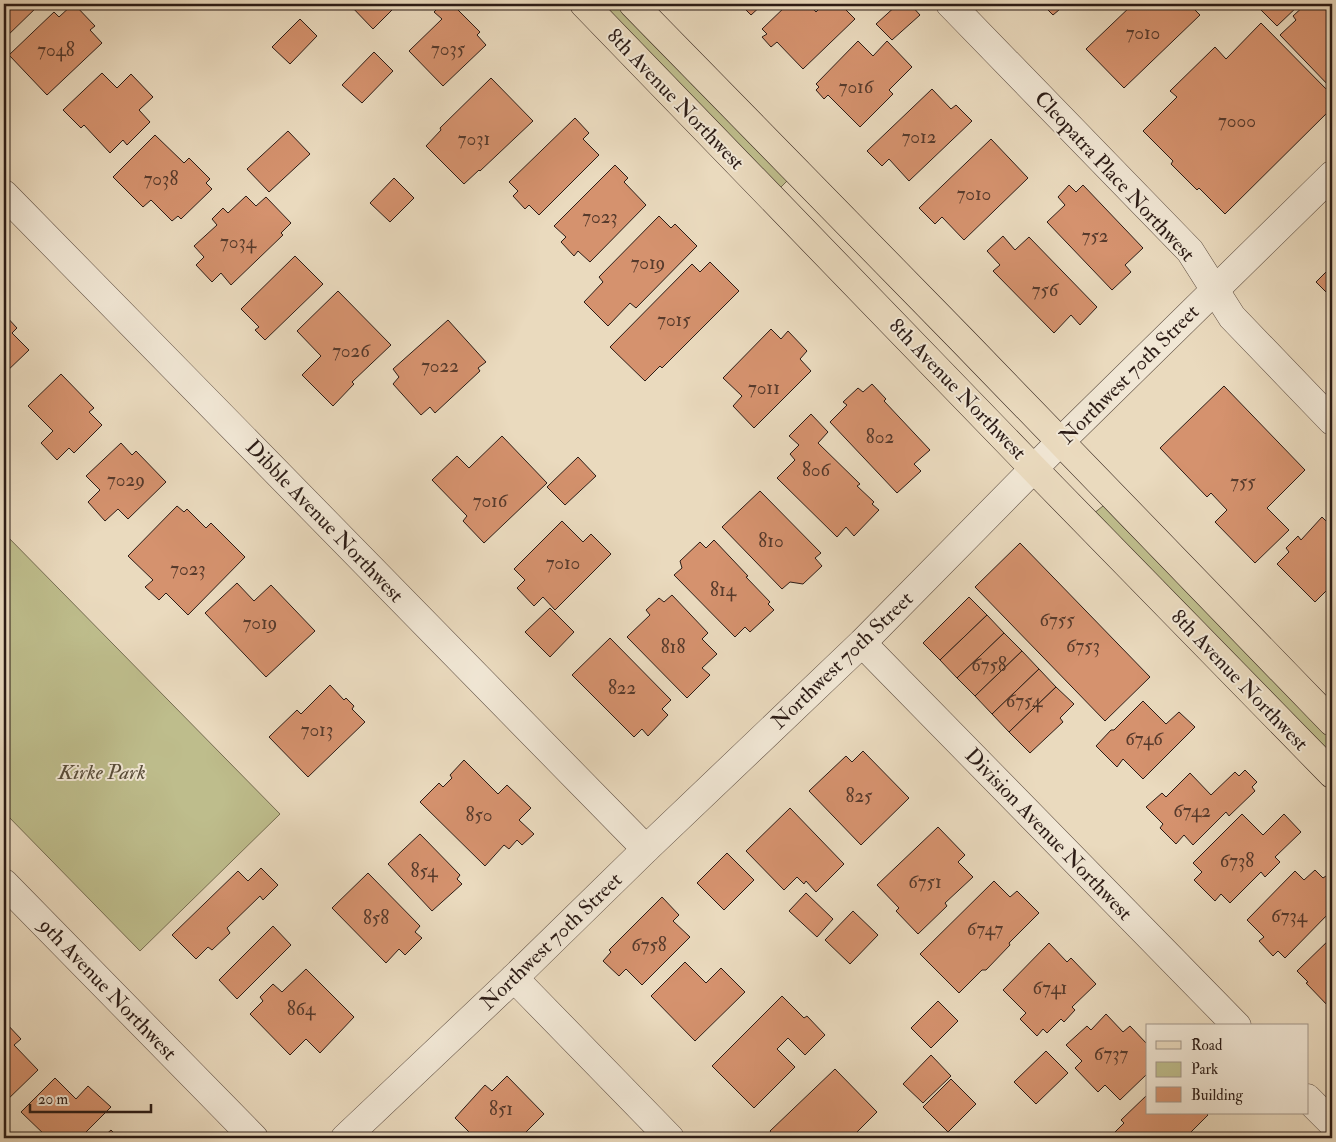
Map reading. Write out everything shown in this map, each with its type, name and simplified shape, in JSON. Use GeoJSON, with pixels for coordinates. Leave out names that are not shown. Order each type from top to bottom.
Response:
{"type":"FeatureCollection","features":[{"type":"Feature","properties":{"kind":"main road","name":"8th Avenue Northwest"},"geometry":{"type":"LineString","coordinates":[[584,4],[1332,774]]}},
{"type":"Feature","properties":{"kind":"main road","name":"8th Avenue Northwest"},"geometry":{"type":"LineString","coordinates":[[633,4],[1332,722]]}},
{"type":"Feature","properties":{"kind":"street","name":"Cleopatra Place Northwest"},"geometry":{"type":"LineString","coordinates":[[950,4],[1190,250],[1232,317],[1332,421]]}},
{"type":"Feature","properties":{"kind":"street","name":"Northwest 70th Street"},"geometry":{"type":"LineString","coordinates":[[345,1138],[862,643],[1033,468],[1332,175]]}},
{"type":"Feature","properties":{"kind":"street","name":"Dibble Avenue Northwest"},"geometry":{"type":"LineString","coordinates":[[4,194],[646,849]]}},
{"type":"Feature","properties":{"kind":"street","name":"Division Avenue Northwest"},"geometry":{"type":"LineString","coordinates":[[862,643],[1235,1024]]}},
{"type":"Feature","properties":{"kind":"street","name":"9th Avenue Northwest"},"geometry":{"type":"LineString","coordinates":[[4,883],[254,1138]]}},
{"type":"Feature","properties":{"kind":"street"},"geometry":{"type":"LineString","coordinates":[[514,978],[670,1138]]}},
{"type":"Feature","properties":{"kind":"street"},"geometry":{"type":"LineString","coordinates":[[1308,1099],[1332,1123]]}},
{"type":"Feature","properties":{"kind":"green space"},"geometry":{"type":"Polygon","coordinates":[[[598,4],[616,4],[787,181],[778,190],[598,4]]]}},
{"type":"Feature","properties":{"kind":"green space"},"geometry":{"type":"Polygon","coordinates":[[[1103,506],[1332,740],[1332,759],[1093,514],[1103,506]]]}},
{"type":"Feature","properties":{"kind":"green space","name":"Kirke Park"},"geometry":{"type":"Polygon","coordinates":[[[4,533],[280,814],[140,951],[4,812],[4,533]]]}},
{"type":"Feature","properties":{"kind":"building"},"geometry":{"type":"Polygon","coordinates":[[[4,4],[40,4],[4,39],[4,4]]]}},
{"type":"Feature","properties":{"kind":"building"},"geometry":{"type":"Polygon","coordinates":[[[73,4],[95,26],[90,30],[102,43],[47,95],[9,55],[54,12],[59,17],[73,4]]]}},
{"type":"Feature","properties":{"kind":"building"},"geometry":{"type":"Polygon","coordinates":[[[349,4],[398,4],[373,29],[349,4]]]}},
{"type":"Feature","properties":{"kind":"building"},"geometry":{"type":"Polygon","coordinates":[[[442,4],[447,4],[452,9],[454,6],[480,32],[477,35],[486,45],[443,86],[409,51],[442,19],[434,12],[442,4]]]}},
{"type":"Feature","properties":{"kind":"building"},"geometry":{"type":"Polygon","coordinates":[[[740,4],[763,4],[751,15],[740,4]]]}},
{"type":"Feature","properties":{"kind":"building"},"geometry":{"type":"Polygon","coordinates":[[[788,4],[809,4],[816,12],[824,4],[831,4],[835,9],[840,4],[855,19],[803,69],[777,42],[771,47],[762,37],[767,34],[762,29],[788,4]]]}},
{"type":"Feature","properties":{"kind":"building"},"geometry":{"type":"Polygon","coordinates":[[[898,4],[910,4],[920,15],[892,40],[876,24],[898,4]]]}},
{"type":"Feature","properties":{"kind":"building"},"geometry":{"type":"Polygon","coordinates":[[[1042,4],[1066,4],[1053,15],[1042,4]]]}},
{"type":"Feature","properties":{"kind":"building"},"geometry":{"type":"Polygon","coordinates":[[[1133,4],[1189,4],[1200,15],[1124,88],[1086,49],[1133,4]]]}},
{"type":"Feature","properties":{"kind":"building"},"geometry":{"type":"Polygon","coordinates":[[[1255,4],[1300,4],[1277,26],[1255,4]]]}},
{"type":"Feature","properties":{"kind":"building"},"geometry":{"type":"Polygon","coordinates":[[[1306,4],[1322,4],[1332,14],[1332,89],[1280,35],[1296,20],[1293,16],[1306,4]]]}},
{"type":"Feature","properties":{"kind":"building"},"geometry":{"type":"Polygon","coordinates":[[[300,19],[317,36],[290,64],[272,47],[300,19]]]}},
{"type":"Feature","properties":{"kind":"building"},"geometry":{"type":"Polygon","coordinates":[[[1261,23],[1332,95],[1332,108],[1225,214],[1171,164],[1173,161],[1143,131],[1177,97],[1170,91],[1215,47],[1226,59],[1261,23]]]}},
{"type":"Feature","properties":{"kind":"building"},"geometry":{"type":"Polygon","coordinates":[[[858,41],[873,56],[887,41],[912,67],[889,90],[893,94],[860,127],[828,95],[824,99],[816,90],[819,87],[816,84],[858,41]]]}},
{"type":"Feature","properties":{"kind":"building"},"geometry":{"type":"Polygon","coordinates":[[[374,52],[393,71],[362,103],[342,85],[374,52]]]}},
{"type":"Feature","properties":{"kind":"building"},"geometry":{"type":"Polygon","coordinates":[[[102,73],[117,88],[131,74],[153,97],[139,110],[150,122],[127,145],[123,140],[110,153],[84,125],[81,128],[63,110],[102,73]]]}},
{"type":"Feature","properties":{"kind":"building"},"geometry":{"type":"Polygon","coordinates":[[[491,78],[533,121],[464,184],[426,146],[441,130],[440,128],[491,78]]]}},
{"type":"Feature","properties":{"kind":"building"},"geometry":{"type":"Polygon","coordinates":[[[932,89],[951,109],[956,105],[972,121],[909,181],[889,159],[882,166],[867,151],[932,89]]]}},
{"type":"Feature","properties":{"kind":"building"},"geometry":{"type":"Polygon","coordinates":[[[575,118],[589,133],[583,139],[599,155],[539,215],[529,205],[525,209],[513,196],[518,191],[509,182],[575,118]]]}},
{"type":"Feature","properties":{"kind":"building"},"geometry":{"type":"Polygon","coordinates":[[[288,131],[310,154],[269,192],[247,169],[288,131]]]}},
{"type":"Feature","properties":{"kind":"building"},"geometry":{"type":"Polygon","coordinates":[[[155,135],[184,163],[189,158],[210,179],[206,183],[212,189],[181,219],[178,216],[172,221],[151,200],[143,207],[113,177],[155,135]]]}},
{"type":"Feature","properties":{"kind":"building"},"geometry":{"type":"Polygon","coordinates":[[[991,139],[1028,178],[964,240],[942,217],[935,224],[919,208],[991,139]]]}},
{"type":"Feature","properties":{"kind":"building"},"geometry":{"type":"Polygon","coordinates":[[[615,165],[628,178],[624,182],[646,205],[590,262],[578,251],[574,256],[561,242],[566,237],[554,226],[615,165]]]}},
{"type":"Feature","properties":{"kind":"building"},"geometry":{"type":"Polygon","coordinates":[[[394,178],[414,198],[390,222],[370,203],[394,178]]]}},
{"type":"Feature","properties":{"kind":"building"},"geometry":{"type":"Polygon","coordinates":[[[1069,185],[1076,192],[1083,185],[1143,248],[1125,265],[1131,272],[1112,290],[1047,222],[1065,205],[1058,197],[1069,185]]]}},
{"type":"Feature","properties":{"kind":"building"},"geometry":{"type":"Polygon","coordinates":[[[246,196],[256,206],[266,197],[291,223],[281,233],[283,235],[231,285],[221,273],[212,282],[196,265],[204,257],[194,246],[217,225],[212,219],[223,208],[228,213],[246,196]]]}},
{"type":"Feature","properties":{"kind":"building"},"geometry":{"type":"Polygon","coordinates":[[[659,216],[671,228],[675,224],[697,246],[636,308],[630,303],[608,326],[584,302],[603,282],[599,277],[659,216]]]}},
{"type":"Feature","properties":{"kind":"building"},"geometry":{"type":"Polygon","coordinates":[[[1003,236],[1015,250],[1029,237],[1097,307],[1080,325],[1071,315],[1054,333],[993,271],[1000,265],[987,251],[1003,236]]]}},
{"type":"Feature","properties":{"kind":"building"},"geometry":{"type":"Polygon","coordinates":[[[295,256],[323,284],[265,340],[255,330],[259,327],[241,309],[295,256]]]}},
{"type":"Feature","properties":{"kind":"building"},"geometry":{"type":"Polygon","coordinates":[[[710,262],[739,291],[662,368],[660,366],[645,381],[610,347],[692,264],[700,272],[710,262]]]}},
{"type":"Feature","properties":{"kind":"building"},"geometry":{"type":"Polygon","coordinates":[[[1332,266],[1332,298],[1316,282],[1332,266]]]}},
{"type":"Feature","properties":{"kind":"building"},"geometry":{"type":"Polygon","coordinates":[[[338,291],[391,345],[352,382],[354,384],[333,406],[302,375],[321,356],[297,331],[338,291]]]}},
{"type":"Feature","properties":{"kind":"building"},"geometry":{"type":"Polygon","coordinates":[[[4,314],[17,328],[12,333],[29,350],[4,374],[4,314]]]}},
{"type":"Feature","properties":{"kind":"building"},"geometry":{"type":"Polygon","coordinates":[[[448,320],[486,362],[478,368],[480,371],[435,413],[430,407],[421,415],[393,384],[399,377],[393,369],[448,320]]]}},
{"type":"Feature","properties":{"kind":"building"},"geometry":{"type":"Polygon","coordinates":[[[771,329],[781,339],[788,331],[807,351],[800,359],[811,371],[754,428],[733,406],[742,396],[723,378],[771,329]]]}},
{"type":"Feature","properties":{"kind":"building"},"geometry":{"type":"Polygon","coordinates":[[[61,374],[94,408],[89,412],[102,425],[74,453],[69,448],[57,460],[41,443],[53,431],[28,406],[61,374]]]}},
{"type":"Feature","properties":{"kind":"building"},"geometry":{"type":"Polygon","coordinates":[[[872,384],[886,399],[884,401],[930,450],[914,464],[921,471],[897,493],[830,422],[847,405],[843,402],[858,388],[863,392],[872,384]]]}},
{"type":"Feature","properties":{"kind":"building"},"geometry":{"type":"Polygon","coordinates":[[[1224,386],[1305,470],[1267,508],[1289,530],[1255,563],[1215,522],[1227,510],[1211,493],[1207,497],[1160,448],[1224,386]]]}},
{"type":"Feature","properties":{"kind":"building"},"geometry":{"type":"Polygon","coordinates":[[[811,414],[828,432],[818,443],[860,484],[857,486],[874,502],[872,504],[879,510],[854,536],[846,527],[837,537],[777,478],[795,460],[790,454],[799,445],[789,436],[811,414]]]}},
{"type":"Feature","properties":{"kind":"building"},"geometry":{"type":"Polygon","coordinates":[[[502,436],[547,483],[484,543],[463,521],[467,516],[432,480],[457,456],[469,468],[502,436]]]}},
{"type":"Feature","properties":{"kind":"building"},"geometry":{"type":"Polygon","coordinates":[[[121,443],[132,455],[136,451],[166,482],[128,519],[118,509],[105,521],[88,502],[100,490],[86,476],[121,443]]]}},
{"type":"Feature","properties":{"kind":"building"},"geometry":{"type":"Polygon","coordinates":[[[578,457],[596,476],[565,505],[547,487],[578,457]]]}},
{"type":"Feature","properties":{"kind":"building"},"geometry":{"type":"Polygon","coordinates":[[[760,491],[821,553],[815,558],[822,566],[803,584],[790,582],[782,589],[722,527],[760,491]]]}},
{"type":"Feature","properties":{"kind":"building"},"geometry":{"type":"Polygon","coordinates":[[[177,506],[184,512],[187,509],[206,528],[211,523],[245,557],[188,615],[166,593],[159,600],[145,587],[153,580],[128,556],[177,506]]]}},
{"type":"Feature","properties":{"kind":"building"},"geometry":{"type":"Polygon","coordinates":[[[1322,517],[1332,527],[1332,585],[1315,602],[1277,564],[1289,552],[1286,548],[1298,536],[1301,540],[1322,517]]]}},
{"type":"Feature","properties":{"kind":"building"},"geometry":{"type":"Polygon","coordinates":[[[562,521],[583,542],[591,534],[611,554],[555,610],[543,597],[534,606],[517,588],[525,580],[514,569],[562,521]]]}},
{"type":"Feature","properties":{"kind":"building"},"geometry":{"type":"Polygon","coordinates":[[[714,540],[748,576],[746,577],[770,602],[768,604],[774,610],[750,632],[745,627],[735,637],[674,575],[682,568],[680,561],[700,542],[706,548],[714,540]]]}},
{"type":"Feature","properties":{"kind":"building"},"geometry":{"type":"Polygon","coordinates":[[[1020,543],[1150,677],[1105,721],[975,587],[1020,543]]]}},
{"type":"Feature","properties":{"kind":"building"},"geometry":{"type":"Polygon","coordinates":[[[237,583],[254,601],[271,585],[315,631],[266,677],[205,613],[237,583]]]}},
{"type":"Feature","properties":{"kind":"building"},"geometry":{"type":"Polygon","coordinates":[[[672,595],[708,633],[702,639],[717,654],[702,668],[710,675],[687,698],[627,637],[650,615],[646,610],[659,598],[664,602],[672,595]]]}},
{"type":"Feature","properties":{"kind":"building"},"geometry":{"type":"Polygon","coordinates":[[[969,597],[987,615],[940,660],[923,643],[969,597]]]}},
{"type":"Feature","properties":{"kind":"building"},"geometry":{"type":"Polygon","coordinates":[[[550,608],[574,632],[550,657],[525,632],[550,608]]]}},
{"type":"Feature","properties":{"kind":"building"},"geometry":{"type":"Polygon","coordinates":[[[987,615],[1004,633],[957,678],[940,660],[987,615]]]}},
{"type":"Feature","properties":{"kind":"building"},"geometry":{"type":"Polygon","coordinates":[[[1004,633],[1022,651],[975,696],[957,678],[1004,633]]]}},
{"type":"Feature","properties":{"kind":"building"},"geometry":{"type":"Polygon","coordinates":[[[610,638],[671,700],[662,709],[668,715],[648,736],[642,729],[634,737],[572,675],[610,638]]]}},
{"type":"Feature","properties":{"kind":"building"},"geometry":{"type":"Polygon","coordinates":[[[1022,651],[1039,669],[992,714],[975,696],[1022,651]]]}},
{"type":"Feature","properties":{"kind":"building"},"geometry":{"type":"Polygon","coordinates":[[[1039,669],[1056,687],[1009,732],[992,714],[1039,669]]]}},
{"type":"Feature","properties":{"kind":"building"},"geometry":{"type":"Polygon","coordinates":[[[330,685],[344,700],[346,698],[354,706],[352,709],[365,722],[308,777],[269,737],[297,710],[301,714],[330,685]]]}},
{"type":"Feature","properties":{"kind":"building"},"geometry":{"type":"Polygon","coordinates":[[[1056,687],[1074,704],[1060,718],[1063,722],[1030,753],[1009,732],[1056,687]]]}},
{"type":"Feature","properties":{"kind":"building"},"geometry":{"type":"Polygon","coordinates":[[[1143,701],[1166,724],[1179,712],[1195,727],[1143,779],[1123,759],[1117,767],[1096,746],[1143,701]]]}},
{"type":"Feature","properties":{"kind":"building"},"geometry":{"type":"Polygon","coordinates":[[[863,751],[909,798],[861,845],[809,791],[846,756],[852,762],[863,751]]]}},
{"type":"Feature","properties":{"kind":"building"},"geometry":{"type":"Polygon","coordinates":[[[464,760],[498,794],[507,785],[531,808],[519,820],[534,834],[522,845],[517,840],[509,849],[504,845],[485,866],[420,802],[439,783],[443,787],[452,778],[450,775],[464,760]]]}},
{"type":"Feature","properties":{"kind":"building"},"geometry":{"type":"Polygon","coordinates":[[[1245,770],[1257,782],[1252,787],[1255,791],[1229,816],[1226,812],[1193,845],[1184,835],[1176,844],[1160,828],[1163,824],[1146,807],[1162,793],[1166,797],[1190,773],[1211,795],[1235,772],[1239,776],[1245,770]]]}},
{"type":"Feature","properties":{"kind":"building"},"geometry":{"type":"Polygon","coordinates":[[[790,808],[844,864],[816,892],[806,881],[804,884],[797,877],[784,890],[746,851],[790,808]]]}},
{"type":"Feature","properties":{"kind":"building"},"geometry":{"type":"Polygon","coordinates":[[[1242,814],[1263,835],[1284,814],[1301,832],[1275,857],[1280,862],[1265,877],[1261,872],[1230,903],[1221,894],[1215,901],[1194,880],[1202,872],[1193,863],[1242,814]]]}},
{"type":"Feature","properties":{"kind":"building"},"geometry":{"type":"Polygon","coordinates":[[[938,827],[965,855],[958,862],[973,877],[945,903],[947,906],[918,934],[896,911],[899,908],[877,885],[938,827]]]}},
{"type":"Feature","properties":{"kind":"building"},"geometry":{"type":"Polygon","coordinates":[[[420,834],[460,875],[457,879],[462,884],[432,911],[388,864],[420,834]]]}},
{"type":"Feature","properties":{"kind":"building"},"geometry":{"type":"Polygon","coordinates":[[[727,853],[754,880],[724,910],[697,883],[727,853]]]}},
{"type":"Feature","properties":{"kind":"building"},"geometry":{"type":"Polygon","coordinates":[[[261,868],[278,885],[263,900],[260,896],[227,928],[230,933],[212,950],[208,947],[196,959],[172,935],[238,871],[248,881],[261,868]]]}},
{"type":"Feature","properties":{"kind":"building"},"geometry":{"type":"Polygon","coordinates":[[[1315,870],[1323,878],[1326,876],[1332,882],[1332,910],[1285,958],[1278,951],[1273,956],[1259,941],[1264,937],[1247,920],[1295,871],[1304,880],[1315,870]]]}},
{"type":"Feature","properties":{"kind":"building"},"geometry":{"type":"Polygon","coordinates":[[[368,873],[420,926],[415,932],[422,938],[405,955],[399,949],[386,963],[332,908],[368,873]]]}},
{"type":"Feature","properties":{"kind":"building"},"geometry":{"type":"Polygon","coordinates":[[[994,881],[1010,897],[1017,891],[1039,913],[1009,943],[1010,945],[986,970],[982,970],[959,993],[920,954],[994,881]]]}},
{"type":"Feature","properties":{"kind":"building"},"geometry":{"type":"Polygon","coordinates":[[[806,893],[833,919],[817,937],[789,911],[806,893]]]}},
{"type":"Feature","properties":{"kind":"building"},"geometry":{"type":"Polygon","coordinates":[[[662,897],[679,915],[673,921],[690,937],[642,985],[626,969],[619,976],[603,961],[611,952],[609,950],[662,897]]]}},
{"type":"Feature","properties":{"kind":"building"},"geometry":{"type":"Polygon","coordinates":[[[853,911],[878,935],[850,964],[825,940],[853,911]]]}},
{"type":"Feature","properties":{"kind":"building"},"geometry":{"type":"Polygon","coordinates":[[[273,926],[291,945],[237,999],[219,980],[273,926]]]}},
{"type":"Feature","properties":{"kind":"building"},"geometry":{"type":"Polygon","coordinates":[[[1332,937],[1332,1006],[1330,1008],[1297,971],[1332,937]]]}},
{"type":"Feature","properties":{"kind":"building"},"geometry":{"type":"Polygon","coordinates":[[[1049,943],[1067,962],[1071,958],[1096,984],[1072,1007],[1075,1010],[1064,1022],[1061,1019],[1047,1033],[1043,1029],[1037,1036],[1020,1019],[1026,1013],[1003,990],[1049,943]]]}},
{"type":"Feature","properties":{"kind":"building"},"geometry":{"type":"Polygon","coordinates":[[[685,962],[706,983],[721,968],[745,992],[695,1041],[651,996],[685,962]]]}},
{"type":"Feature","properties":{"kind":"building"},"geometry":{"type":"Polygon","coordinates":[[[306,969],[354,1017],[320,1053],[306,1039],[290,1055],[250,1014],[263,1001],[260,997],[273,984],[282,992],[306,969]]]}},
{"type":"Feature","properties":{"kind":"building"},"geometry":{"type":"Polygon","coordinates":[[[782,996],[804,1018],[807,1016],[825,1035],[805,1055],[788,1038],[777,1049],[795,1067],[754,1108],[712,1066],[782,996]]]}},
{"type":"Feature","properties":{"kind":"building"},"geometry":{"type":"Polygon","coordinates":[[[938,1001],[958,1021],[931,1048],[911,1028],[938,1001]]]}},
{"type":"Feature","properties":{"kind":"building"},"geometry":{"type":"Polygon","coordinates":[[[1106,1014],[1123,1032],[1130,1026],[1146,1043],[1146,1075],[1120,1100],[1105,1085],[1098,1092],[1075,1068],[1082,1061],[1066,1045],[1087,1026],[1091,1030],[1106,1014]]]}},
{"type":"Feature","properties":{"kind":"building"},"geometry":{"type":"Polygon","coordinates":[[[4,1021],[21,1039],[14,1045],[38,1070],[4,1103],[4,1021]]]}},
{"type":"Feature","properties":{"kind":"building"},"geometry":{"type":"Polygon","coordinates":[[[1046,1051],[1068,1073],[1036,1104],[1014,1082],[1046,1051]]]}},
{"type":"Feature","properties":{"kind":"building"},"geometry":{"type":"Polygon","coordinates":[[[931,1055],[951,1076],[923,1103],[903,1084],[931,1055]]]}},
{"type":"Feature","properties":{"kind":"building"},"geometry":{"type":"Polygon","coordinates":[[[835,1069],[877,1112],[851,1138],[776,1138],[770,1131],[835,1069]]]}},
{"type":"Feature","properties":{"kind":"building"},"geometry":{"type":"Polygon","coordinates":[[[507,1076],[544,1114],[520,1138],[475,1138],[455,1118],[485,1085],[492,1091],[507,1076]]]}},
{"type":"Feature","properties":{"kind":"building"},"geometry":{"type":"Polygon","coordinates":[[[55,1078],[76,1099],[88,1086],[111,1107],[80,1138],[48,1138],[21,1112],[55,1078]]]}},
{"type":"Feature","properties":{"kind":"building"},"geometry":{"type":"Polygon","coordinates":[[[951,1079],[976,1104],[948,1132],[923,1107],[951,1079]]]}},
{"type":"Feature","properties":{"kind":"building"},"geometry":{"type":"Polygon","coordinates":[[[1146,1096],[1146,1114],[1208,1115],[1187,1138],[1114,1138],[1111,1136],[1124,1123],[1121,1120],[1146,1096]]]}},
{"type":"Feature","properties":{"kind":"building"},"geometry":{"type":"Polygon","coordinates":[[[111,1130],[119,1138],[102,1138],[111,1130]]]}},
{"type":"Feature","properties":{"kind":"building"},"geometry":{"type":"Polygon","coordinates":[[[915,1132],[921,1138],[908,1138],[915,1132]]]}},
{"type":"Feature","properties":{"kind":"building"},"geometry":{"type":"Polygon","coordinates":[[[434,1133],[440,1138],[429,1138],[434,1133]]]}}]}
